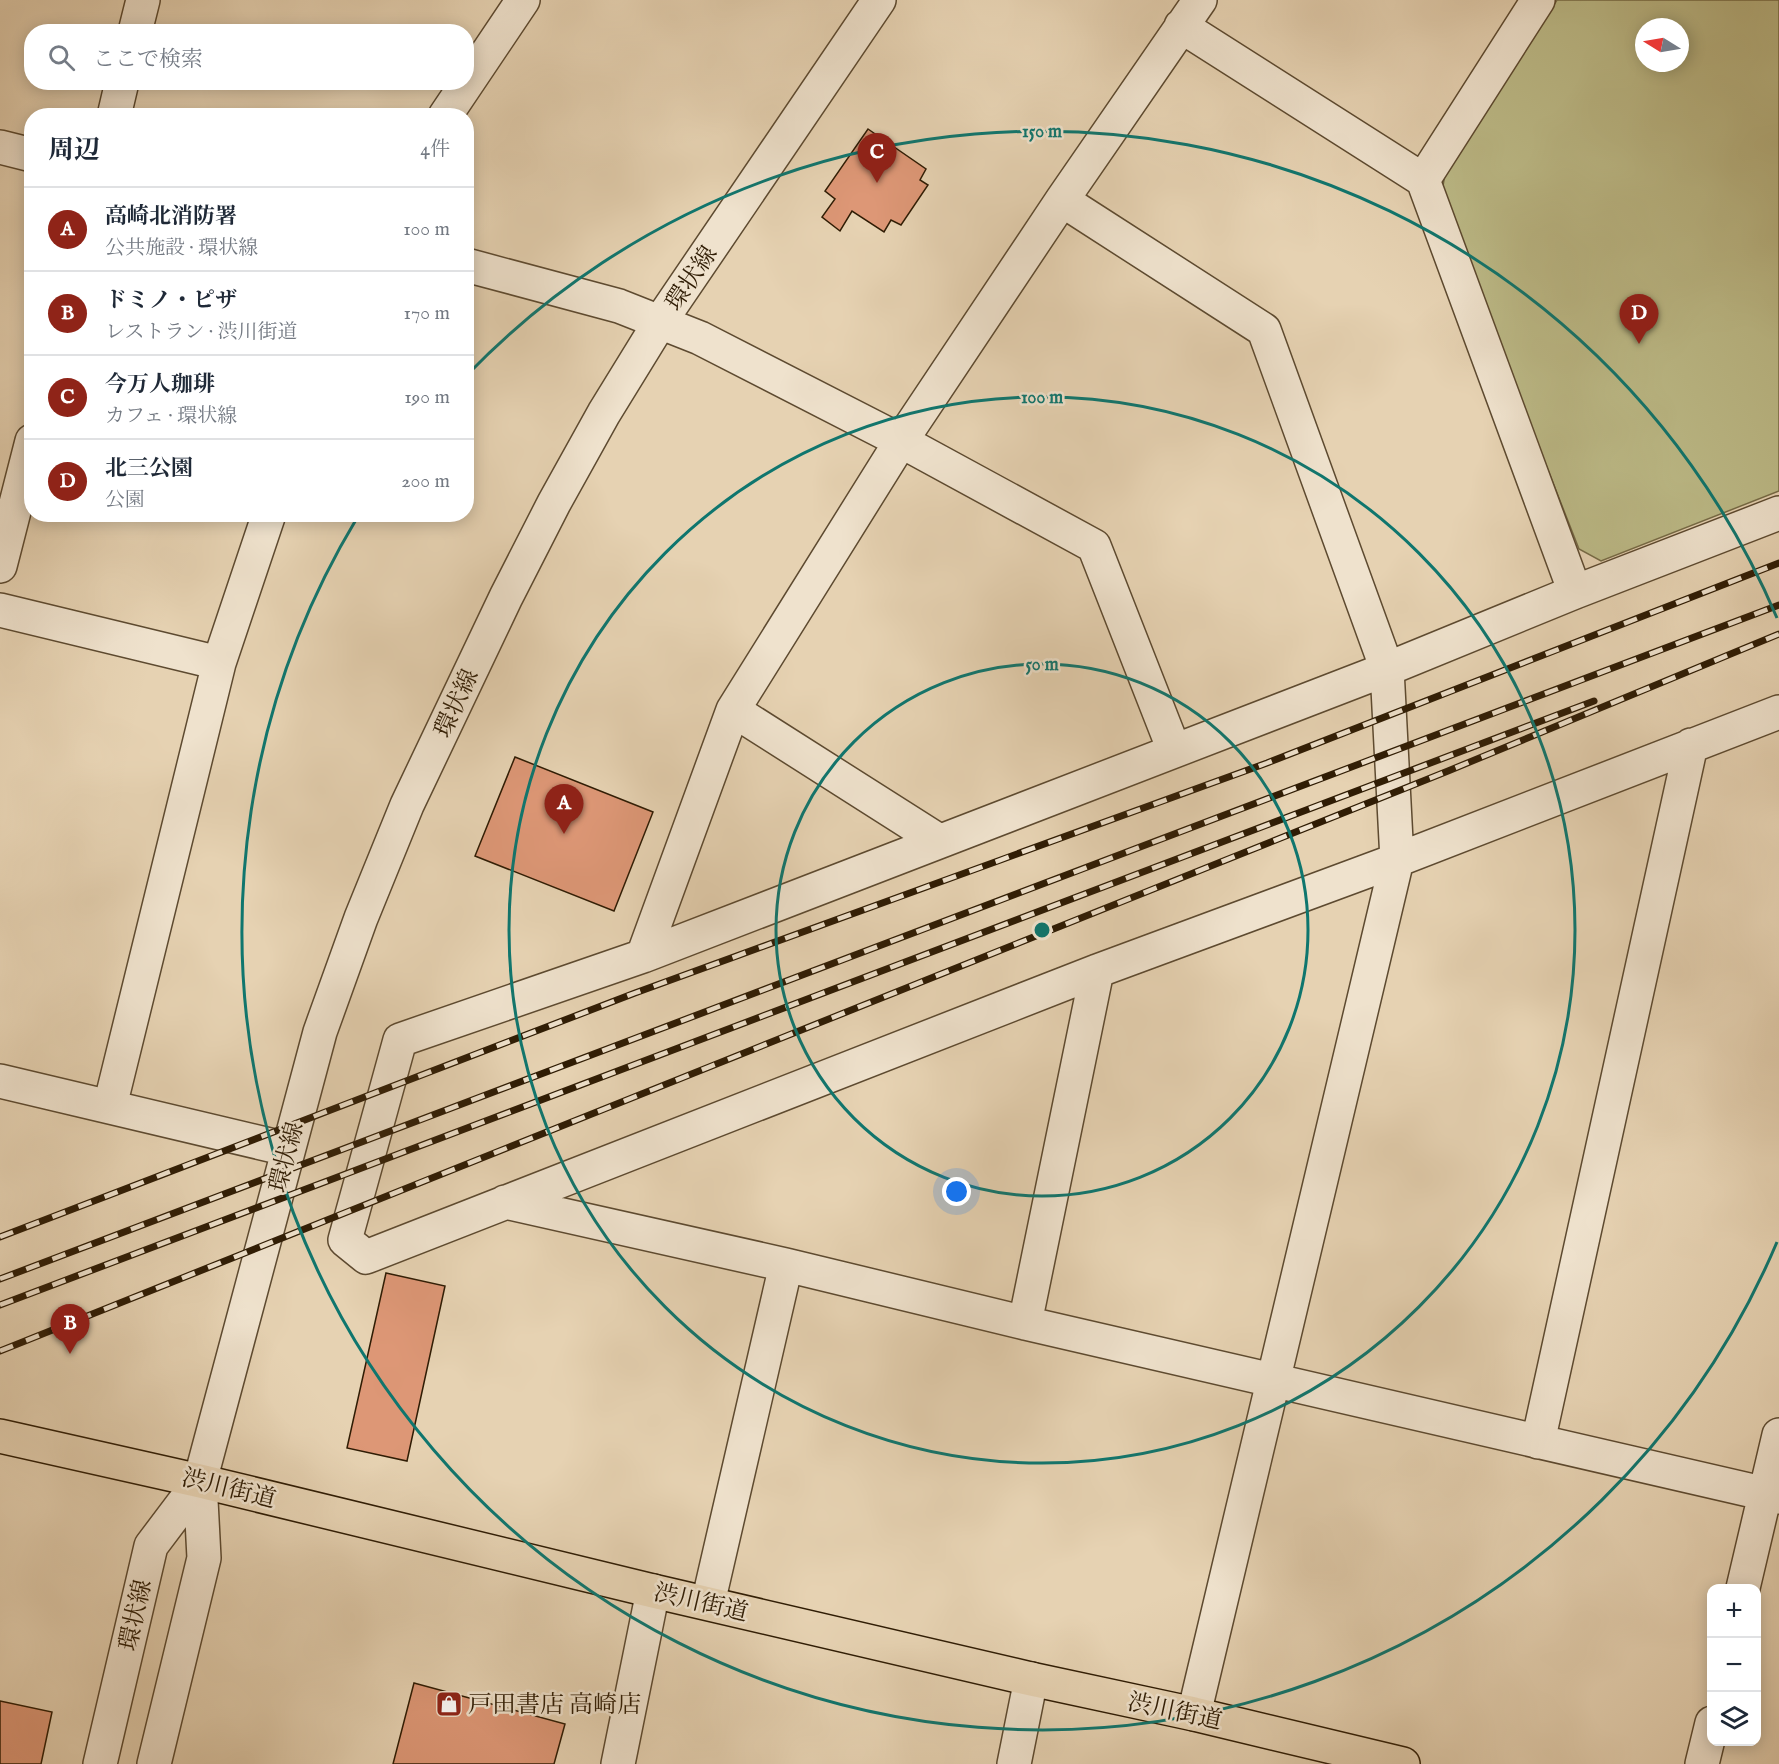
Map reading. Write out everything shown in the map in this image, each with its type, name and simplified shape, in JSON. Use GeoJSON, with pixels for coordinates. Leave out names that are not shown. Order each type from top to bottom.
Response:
{"type":"FeatureCollection","features":[{"type":"Feature","properties":{"kind":"main road","name":"渋川街道"},"geometry":{"type":"LineString","coordinates":[[0,1436],[200,1481],[653,1591],[1403,1764]]}},
{"type":"Feature","properties":{"kind":"street"},"geometry":{"type":"LineString","coordinates":[[137,24],[143,0]]}},
{"type":"Feature","properties":{"kind":"street","name":"環状線"},"geometry":{"type":"LineString","coordinates":[[154,1764],[204,1558],[200,1481],[320,1032],[360,918],[407,805],[506,597],[554,503],[604,413],[660,322],[879,0]]}},
{"type":"Feature","properties":{"kind":"street"},"geometry":{"type":"LineString","coordinates":[[644,956],[733,710],[901,441],[1062,200],[1200,0]]}},
{"type":"Feature","properties":{"kind":"street"},"geometry":{"type":"LineString","coordinates":[[1423,180],[1538,0]]}},
{"type":"Feature","properties":{"kind":"street"},"geometry":{"type":"LineString","coordinates":[[474,69],[515,2]]}},
{"type":"Feature","properties":{"kind":"street"},"geometry":{"type":"LineString","coordinates":[[1181,26],[1423,180],[1575,592]]}},
{"type":"Feature","properties":{"kind":"street"},"geometry":{"type":"LineString","coordinates":[[116,108],[120,90]]}},
{"type":"Feature","properties":{"kind":"street"},"geometry":{"type":"LineString","coordinates":[[450,108],[461,90]]}},
{"type":"Feature","properties":{"kind":"street"},"geometry":{"type":"LineString","coordinates":[[0,147],[24,153]]}},
{"type":"Feature","properties":{"kind":"street"},"geometry":{"type":"LineString","coordinates":[[1062,200],[1264,330],[1387,669],[1397,860],[1194,1714]]}},
{"type":"Feature","properties":{"kind":"street"},"geometry":{"type":"LineString","coordinates":[[474,267],[619,306],[700,338],[901,441],[1094,546],[1174,750]]}},
{"type":"Feature","properties":{"kind":"street"},"geometry":{"type":"LineString","coordinates":[[0,566],[24,472]]}},
{"type":"Feature","properties":{"kind":"street"},"geometry":{"type":"LineString","coordinates":[[1779,513],[1575,592],[1387,669],[644,956],[399,1040],[345,1240],[366,1257],[1097,971],[1397,860],[1779,712]]}},
{"type":"Feature","properties":{"kind":"street"},"geometry":{"type":"LineString","coordinates":[[110,1106],[219,663],[266,522]]}},
{"type":"Feature","properties":{"kind":"street"},"geometry":{"type":"LineString","coordinates":[[0,610],[219,663]]}},
{"type":"Feature","properties":{"kind":"street"},"geometry":{"type":"LineString","coordinates":[[733,710],[939,841]]}},
{"type":"Feature","properties":{"kind":"street"},"geometry":{"type":"LineString","coordinates":[[1538,1442],[1691,745]]}},
{"type":"Feature","properties":{"kind":"street"},"geometry":{"type":"LineString","coordinates":[[1024,1323],[1097,971]]}},
{"type":"Feature","properties":{"kind":"street"},"geometry":{"type":"LineString","coordinates":[[0,1081],[287,1149]]}},
{"type":"Feature","properties":{"kind":"street"},"geometry":{"type":"LineString","coordinates":[[505,1202],[786,1265],[1024,1323],[1772,1496]]}},
{"type":"Feature","properties":{"kind":"street"},"geometry":{"type":"LineString","coordinates":[[708,1603],[786,1265]]}},
{"type":"Feature","properties":{"kind":"street"},"geometry":{"type":"LineString","coordinates":[[1744,1584],[1772,1496],[1779,1435]]}},
{"type":"Feature","properties":{"kind":"street","name":"環状線"},"geometry":{"type":"LineString","coordinates":[[100,1764],[151,1546],[200,1481]]}},
{"type":"Feature","properties":{"kind":"street"},"geometry":{"type":"LineString","coordinates":[[618,1764],[653,1591]]}},
{"type":"Feature","properties":{"kind":"street"},"geometry":{"type":"LineString","coordinates":[[1014,1764],[1031,1679]]}},
{"type":"Feature","properties":{"kind":"street"},"geometry":{"type":"LineString","coordinates":[[1702,1764],[1707,1744]]}},
{"type":"Feature","properties":{"kind":"shaded area"},"geometry":{"type":"Polygon","coordinates":[[[1557,0],[1779,0],[1779,491],[1601,561],[1579,549],[1441,198],[1445,174],[1557,0]]]}},
{"type":"Feature","properties":{"kind":"building"},"geometry":{"type":"Polygon","coordinates":[[[868,129],[926,169],[920,180],[928,185],[901,225],[891,220],[884,232],[852,211],[840,231],[822,217],[835,199],[825,191],[868,129]]]}},
{"type":"Feature","properties":{"kind":"building"},"geometry":{"type":"Polygon","coordinates":[[[515,757],[653,812],[614,911],[475,856],[515,757]]]}},
{"type":"Feature","properties":{"kind":"building"},"geometry":{"type":"Polygon","coordinates":[[[386,1273],[445,1286],[407,1461],[347,1448],[386,1273]]]}},
{"type":"Feature","properties":{"kind":"building","name":"戸田書店 高崎店"},"geometry":{"type":"Polygon","coordinates":[[[414,1683],[565,1724],[554,1764],[393,1764],[414,1683]]]}},
{"type":"Feature","properties":{"kind":"building"},"geometry":{"type":"Polygon","coordinates":[[[0,1701],[52,1712],[41,1764],[0,1764],[0,1701]]]}},
{"type":"Feature","properties":{"kind":"railway"},"geometry":{"type":"LineString","coordinates":[[0,1237],[635,993],[1267,763],[1779,563]]}},
{"type":"Feature","properties":{"kind":"railway"},"geometry":{"type":"LineString","coordinates":[[0,1279],[1779,605]]}},
{"type":"Feature","properties":{"kind":"railway"},"geometry":{"type":"LineString","coordinates":[[0,1351],[1448,771],[1779,634]]}},
{"type":"Feature","properties":{"kind":"railway"},"geometry":{"type":"LineString","coordinates":[[0,1305],[1594,701]]}},
{"type":"Feature","properties":{"kind":"place","name":"今万人珈琲"},"geometry":{"type":"Point","coordinates":[877,183]}},
{"type":"Feature","properties":{"kind":"place","name":"北三公園"},"geometry":{"type":"Point","coordinates":[1639,344]}},
{"type":"Feature","properties":{"kind":"place","name":"高崎北消防署"},"geometry":{"type":"Point","coordinates":[564,834]}},
{"type":"Feature","properties":{"kind":"place","name":"ドミノ・ピザ"},"geometry":{"type":"Point","coordinates":[70,1354]}},
{"type":"Feature","properties":{"kind":"place","name":"戸田書店 高崎店"},"geometry":{"type":"Point","coordinates":[449,1704]}}]}
